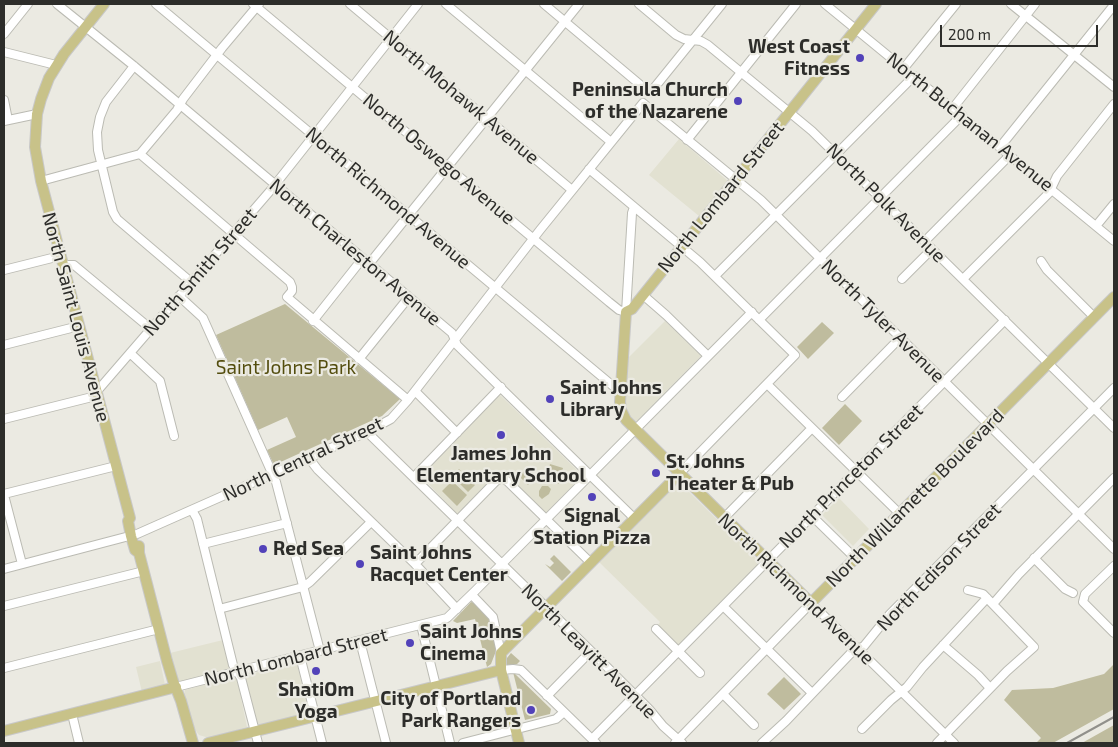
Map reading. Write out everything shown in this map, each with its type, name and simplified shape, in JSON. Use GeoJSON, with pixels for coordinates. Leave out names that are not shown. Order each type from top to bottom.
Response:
{"type":"FeatureCollection","features":[{"type":"Feature","properties":{"kind":"main road","name":"North Saint Louis Avenue"},"geometry":{"type":"LineString","coordinates":[[104,4],[56,65],[43,92],[37,114],[35,147],[41,181],[130,518],[128,521],[134,535],[135,550],[139,552],[159,629],[193,743]]}},
{"type":"Feature","properties":{"kind":"main road","name":"North Lombard Street"},"geometry":{"type":"LineString","coordinates":[[626,312],[632,308],[682,247],[876,4]]}},
{"type":"Feature","properties":{"kind":"main road","name":"North Willamette Boulevard"},"geometry":{"type":"LineString","coordinates":[[811,604],[1113,299]]}},
{"type":"Feature","properties":{"kind":"main road"},"geometry":{"type":"LineString","coordinates":[[621,390],[626,312]]}},
{"type":"Feature","properties":{"kind":"main road","name":"North Richmond Avenue"},"geometry":{"type":"LineString","coordinates":[[621,390],[623,417],[811,604]]}},
{"type":"Feature","properties":{"kind":"main road"},"geometry":{"type":"LineString","coordinates":[[520,743],[501,670],[501,653],[680,473]]}},
{"type":"Feature","properties":{"kind":"main road"},"geometry":{"type":"LineString","coordinates":[[208,743],[501,670]]}},
{"type":"Feature","properties":{"kind":"main road","name":"North Lombard Street"},"geometry":{"type":"LineString","coordinates":[[4,731],[176,687]]}},
{"type":"Feature","properties":{"kind":"street"},"geometry":{"type":"LineString","coordinates":[[4,34],[28,4]]}},
{"type":"Feature","properties":{"kind":"street","name":"North Charleston Avenue"},"geometry":{"type":"LineString","coordinates":[[57,4],[134,66],[452,333],[457,345],[635,519]]}},
{"type":"Feature","properties":{"kind":"street","name":"North Richmond Avenue"},"geometry":{"type":"LineString","coordinates":[[156,4],[408,216],[613,386],[621,390]]}},
{"type":"Feature","properties":{"kind":"street","name":"North Mohawk Avenue"},"geometry":{"type":"LineString","coordinates":[[350,4],[572,190]]}},
{"type":"Feature","properties":{"kind":"street","name":"North Smith Street"},"geometry":{"type":"LineString","coordinates":[[4,419],[89,398],[96,391],[275,184],[418,4]]}},
{"type":"Feature","properties":{"kind":"street"},"geometry":{"type":"LineString","coordinates":[[446,4],[611,142]]}},
{"type":"Feature","properties":{"kind":"street"},"geometry":{"type":"LineString","coordinates":[[544,4],[650,93],[722,4]]}},
{"type":"Feature","properties":{"kind":"street"},"geometry":{"type":"LineString","coordinates":[[313,321],[359,263],[373,259],[580,4]]}},
{"type":"Feature","properties":{"kind":"street","name":"North Polk Avenue"},"geometry":{"type":"LineString","coordinates":[[639,4],[676,35],[684,39],[701,41],[708,45],[812,131],[1114,428]]}},
{"type":"Feature","properties":{"kind":"street"},"geometry":{"type":"LineString","coordinates":[[687,140],[796,4]]}},
{"type":"Feature","properties":{"kind":"street","name":"North Buchanan Avenue"},"geometry":{"type":"LineString","coordinates":[[825,4],[1114,241]]}},
{"type":"Feature","properties":{"kind":"street"},"geometry":{"type":"LineString","coordinates":[[904,68],[956,4]]}},
{"type":"Feature","properties":{"kind":"street"},"geometry":{"type":"LineString","coordinates":[[1011,4],[1114,87]]}},
{"type":"Feature","properties":{"kind":"street"},"geometry":{"type":"LineString","coordinates":[[952,108],[1035,4]]}},
{"type":"Feature","properties":{"kind":"street"},"geometry":{"type":"LineString","coordinates":[[41,181],[140,154],[177,110],[182,99],[257,5]]}},
{"type":"Feature","properties":{"kind":"street","name":"North Oswego Avenue"},"geometry":{"type":"LineString","coordinates":[[257,5],[619,310],[626,312]]}},
{"type":"Feature","properties":{"kind":"street"},"geometry":{"type":"LineString","coordinates":[[1000,147],[1114,5]]}},
{"type":"Feature","properties":{"kind":"street"},"geometry":{"type":"LineString","coordinates":[[4,52],[56,65]]}},
{"type":"Feature","properties":{"kind":"street"},"geometry":{"type":"LineString","coordinates":[[134,66],[110,96],[100,117],[97,141],[101,165],[115,216],[191,282]]}},
{"type":"Feature","properties":{"kind":"street"},"geometry":{"type":"LineString","coordinates":[[715,276],[914,76]]}},
{"type":"Feature","properties":{"kind":"street"},"geometry":{"type":"LineString","coordinates":[[4,100],[6,120],[37,114]]}},
{"type":"Feature","properties":{"kind":"street","name":"North Central Street"},"geometry":{"type":"LineString","coordinates":[[4,569],[134,535],[367,432],[391,419],[643,102]]}},
{"type":"Feature","properties":{"kind":"street","name":"North Tyler Avenue"},"geometry":{"type":"LineString","coordinates":[[643,102],[756,196],[1114,549]]}},
{"type":"Feature","properties":{"kind":"street"},"geometry":{"type":"LineString","coordinates":[[963,279],[1049,193],[1058,176],[1114,104]]}},
{"type":"Feature","properties":{"kind":"street"},"geometry":{"type":"LineString","coordinates":[[759,320],[962,115]]}},
{"type":"Feature","properties":{"kind":"street"},"geometry":{"type":"LineString","coordinates":[[140,154],[290,282],[292,291],[287,297],[408,400]]}},
{"type":"Feature","properties":{"kind":"street"},"geometry":{"type":"LineString","coordinates":[[925,241],[1010,155]]}},
{"type":"Feature","properties":{"kind":"street"},"geometry":{"type":"LineString","coordinates":[[589,169],[715,276],[795,356],[680,473]]}},
{"type":"Feature","properties":{"kind":"street"},"geometry":{"type":"LineString","coordinates":[[1096,226],[1114,204]]}},
{"type":"Feature","properties":{"kind":"street"},"geometry":{"type":"LineString","coordinates":[[626,312],[634,207]]}},
{"type":"Feature","properties":{"kind":"street"},"geometry":{"type":"LineString","coordinates":[[902,279],[932,248]]}},
{"type":"Feature","properties":{"kind":"street"},"geometry":{"type":"LineString","coordinates":[[4,270],[62,260],[81,271],[151,329]]}},
{"type":"Feature","properties":{"kind":"street"},"geometry":{"type":"LineString","coordinates":[[1041,261],[1047,270],[1094,317]]}},
{"type":"Feature","properties":{"kind":"street"},"geometry":{"type":"LineString","coordinates":[[642,295],[666,315],[708,356]]}},
{"type":"Feature","properties":{"kind":"street"},"geometry":{"type":"LineString","coordinates":[[179,296],[203,318],[276,482],[320,651]]}},
{"type":"Feature","properties":{"kind":"street"},"geometry":{"type":"LineString","coordinates":[[359,359],[409,297]]}},
{"type":"Feature","properties":{"kind":"street","name":"North Lombard Street"},"geometry":{"type":"LineString","coordinates":[[176,687],[444,619],[472,595],[752,312]]}},
{"type":"Feature","properties":{"kind":"street","name":"North Princeton Street"},"geometry":{"type":"LineString","coordinates":[[594,741],[635,695],[1005,320]]}},
{"type":"Feature","properties":{"kind":"street"},"geometry":{"type":"LineString","coordinates":[[4,345],[79,326]]}},
{"type":"Feature","properties":{"kind":"street"},"geometry":{"type":"LineString","coordinates":[[842,397],[900,338]]}},
{"type":"Feature","properties":{"kind":"street"},"geometry":{"type":"LineString","coordinates":[[130,353],[159,379],[174,436]]}},
{"type":"Feature","properties":{"kind":"street"},"geometry":{"type":"LineString","coordinates":[[767,384],[899,513]]}},
{"type":"Feature","properties":{"kind":"street"},"geometry":{"type":"LineString","coordinates":[[414,477],[501,388]]}},
{"type":"Feature","properties":{"kind":"street","name":"North Edison Street"},"geometry":{"type":"LineString","coordinates":[[762,743],[786,721],[851,652],[864,646],[890,614],[1114,388]]}},
{"type":"Feature","properties":{"kind":"street"},"geometry":{"type":"LineString","coordinates":[[415,391],[457,433]]}},
{"type":"Feature","properties":{"kind":"street"},"geometry":{"type":"LineString","coordinates":[[724,518],[812,428]]}},
{"type":"Feature","properties":{"kind":"street","name":"North Leavitt Avenue"},"geometry":{"type":"LineString","coordinates":[[367,432],[547,607],[679,742]]}},
{"type":"Feature","properties":{"kind":"street"},"geometry":{"type":"LineString","coordinates":[[308,457],[318,470],[415,564],[457,609]]}},
{"type":"Feature","properties":{"kind":"street"},"geometry":{"type":"LineString","coordinates":[[22,564],[4,495],[116,466]]}},
{"type":"Feature","properties":{"kind":"street"},"geometry":{"type":"LineString","coordinates":[[415,564],[496,481],[502,478],[591,563]]}},
{"type":"Feature","properties":{"kind":"street"},"geometry":{"type":"LineString","coordinates":[[993,604],[1034,558],[1114,478]]}},
{"type":"Feature","properties":{"kind":"street"},"geometry":{"type":"LineString","coordinates":[[192,510],[197,519],[233,665],[241,678],[258,743]]}},
{"type":"Feature","properties":{"kind":"street"},"geometry":{"type":"LineString","coordinates":[[812,516],[855,558]]}},
{"type":"Feature","properties":{"kind":"street"},"geometry":{"type":"LineString","coordinates":[[219,609],[303,587],[371,522]]}},
{"type":"Feature","properties":{"kind":"street"},"geometry":{"type":"LineString","coordinates":[[203,544],[287,524]]}},
{"type":"Feature","properties":{"kind":"street"},"geometry":{"type":"LineString","coordinates":[[1034,558],[1064,589],[1073,593]]}},
{"type":"Feature","properties":{"kind":"street"},"geometry":{"type":"LineString","coordinates":[[1114,566],[1084,595],[1083,602],[1114,633]]}},
{"type":"Feature","properties":{"kind":"street"},"geometry":{"type":"LineString","coordinates":[[4,606],[144,571]]}},
{"type":"Feature","properties":{"kind":"street"},"geometry":{"type":"LineString","coordinates":[[937,743],[990,688],[1034,647],[983,594],[968,590]]}},
{"type":"Feature","properties":{"kind":"street"},"geometry":{"type":"LineString","coordinates":[[472,595],[493,617],[501,653]]}},
{"type":"Feature","properties":{"kind":"street"},"geometry":{"type":"LineString","coordinates":[[862,729],[908,687],[943,645],[987,598]]}},
{"type":"Feature","properties":{"kind":"street","name":"North Richmond Avenue"},"geometry":{"type":"LineString","coordinates":[[811,604],[954,743]]}},
{"type":"Feature","properties":{"kind":"street","name":"North Willamette Boulevard"},"geometry":{"type":"LineString","coordinates":[[679,742],[811,604]]}},
{"type":"Feature","properties":{"kind":"street"},"geometry":{"type":"LineString","coordinates":[[723,606],[812,693]]}},
{"type":"Feature","properties":{"kind":"street"},"geometry":{"type":"LineString","coordinates":[[421,625],[450,743]]}},
{"type":"Feature","properties":{"kind":"street"},"geometry":{"type":"LineString","coordinates":[[4,668],[159,629]]}},
{"type":"Feature","properties":{"kind":"street"},"geometry":{"type":"LineString","coordinates":[[656,629],[700,673]]}},
{"type":"Feature","properties":{"kind":"street"},"geometry":{"type":"LineString","coordinates":[[360,641],[386,743]]}},
{"type":"Feature","properties":{"kind":"street"},"geometry":{"type":"LineString","coordinates":[[943,645],[990,688]]}},
{"type":"Feature","properties":{"kind":"street"},"geometry":{"type":"LineString","coordinates":[[547,696],[591,651]]}},
{"type":"Feature","properties":{"kind":"street"},"geometry":{"type":"LineString","coordinates":[[300,656],[322,743]]}},
{"type":"Feature","properties":{"kind":"street"},"geometry":{"type":"LineString","coordinates":[[501,670],[521,670],[594,741]]}},
{"type":"Feature","properties":{"kind":"street"},"geometry":{"type":"LineString","coordinates":[[724,695],[754,725]]}},
{"type":"Feature","properties":{"kind":"street"},"geometry":{"type":"LineString","coordinates":[[463,743],[556,720],[564,712]]}},
{"type":"Feature","properties":{"kind":"street"},"geometry":{"type":"LineString","coordinates":[[72,714],[79,743]]}},
{"type":"Feature","properties":{"kind":"shaded area"},"geometry":{"type":"Polygon","coordinates":[[[679,139],[728,181],[699,216],[649,175],[679,139]]]}},
{"type":"Feature","properties":{"kind":"shaded area"},"geometry":{"type":"Polygon","coordinates":[[[665,321],[701,356],[635,423],[628,416],[624,404],[627,359],[665,321]]]}},
{"type":"Feature","properties":{"kind":"shaded area","name":"James John Elementary School"},"geometry":{"type":"Polygon","coordinates":[[[500,395],[581,474],[580,478],[546,513],[505,474],[495,476],[458,513],[421,476],[500,395]]]}},
{"type":"Feature","properties":{"kind":"shaded area"},"geometry":{"type":"Polygon","coordinates":[[[676,483],[682,485],[761,563],[678,645],[658,625],[660,622],[598,561],[676,483]]]}},
{"type":"Feature","properties":{"kind":"shaded area"},"geometry":{"type":"Polygon","coordinates":[[[839,498],[869,529],[853,546],[822,515],[839,498]]]}},
{"type":"Feature","properties":{"kind":"shaded area"},"geometry":{"type":"Polygon","coordinates":[[[223,640],[229,666],[228,670],[181,682],[177,680],[170,653],[223,640]]]}},
{"type":"Feature","properties":{"kind":"shaded area"},"geometry":{"type":"Polygon","coordinates":[[[160,661],[165,685],[142,692],[136,667],[160,661]]]}},
{"type":"Feature","properties":{"kind":"shaded area"},"geometry":{"type":"Polygon","coordinates":[[[293,662],[297,664],[309,713],[258,726],[244,676],[293,662]]]}},
{"type":"Feature","properties":{"kind":"shaded area"},"geometry":{"type":"Polygon","coordinates":[[[233,677],[237,679],[247,727],[209,738],[199,735],[193,727],[184,694],[185,690],[233,677]]]}},
{"type":"Feature","properties":{"kind":"green space","name":"Saint Johns Park"},"geometry":{"type":"Polygon","coordinates":[[[285,304],[400,399],[382,416],[274,465],[267,450],[296,437],[287,417],[258,430],[216,335],[285,304]]]}},
{"type":"Feature","properties":{"kind":"green space"},"geometry":{"type":"Polygon","coordinates":[[[822,322],[834,333],[808,359],[797,347],[822,322]]]}},
{"type":"Feature","properties":{"kind":"green space"},"geometry":{"type":"Polygon","coordinates":[[[845,404],[862,421],[839,445],[822,428],[845,404]]]}},
{"type":"Feature","properties":{"kind":"green space"},"geometry":{"type":"Polygon","coordinates":[[[550,464],[563,468],[559,484],[546,480],[550,464]]]}},
{"type":"Feature","properties":{"kind":"green space"},"geometry":{"type":"Polygon","coordinates":[[[528,467],[537,476],[528,485],[519,476],[528,467]]]}},
{"type":"Feature","properties":{"kind":"green space"},"geometry":{"type":"Polygon","coordinates":[[[459,469],[475,485],[468,492],[452,476],[459,469]]]}},
{"type":"Feature","properties":{"kind":"green space"},"geometry":{"type":"Polygon","coordinates":[[[452,481],[467,495],[457,506],[442,491],[452,481]]]}},
{"type":"Feature","properties":{"kind":"green space"},"geometry":{"type":"Polygon","coordinates":[[[542,486],[548,486],[551,489],[549,494],[542,499],[539,496],[539,491],[542,486]]]}},
{"type":"Feature","properties":{"kind":"green space"},"geometry":{"type":"Polygon","coordinates":[[[554,555],[571,572],[562,581],[545,564],[550,567],[554,563],[550,559],[554,555]]]}},
{"type":"Feature","properties":{"kind":"green space"},"geometry":{"type":"Polygon","coordinates":[[[471,602],[488,616],[494,636],[496,651],[491,664],[487,667],[475,619],[457,623],[453,621],[471,602]]]}},
{"type":"Feature","properties":{"kind":"green space"},"geometry":{"type":"Polygon","coordinates":[[[511,653],[520,661],[517,664],[507,665],[507,658],[511,653]]]}},
{"type":"Feature","properties":{"kind":"green space"},"geometry":{"type":"Polygon","coordinates":[[[1114,664],[1114,709],[1053,743],[1036,743],[1041,738],[1004,700],[1012,690],[1053,688],[1104,674],[1114,664]]]}},
{"type":"Feature","properties":{"kind":"green space"},"geometry":{"type":"Polygon","coordinates":[[[513,672],[551,709],[550,714],[525,720],[513,672]]]}},
{"type":"Feature","properties":{"kind":"green space"},"geometry":{"type":"Polygon","coordinates":[[[784,677],[801,694],[784,710],[767,694],[784,677]]]}},
{"type":"Feature","properties":{"kind":"green space"},"geometry":{"type":"Polygon","coordinates":[[[1114,725],[1114,743],[1082,743],[1114,725]]]}},
{"type":"Feature","properties":{"kind":"railway"},"geometry":{"type":"LineString","coordinates":[[1067,743],[1114,717]]}},
{"type":"Feature","properties":{"kind":"place","name":"West Coast Fitness"},"geometry":{"type":"Point","coordinates":[860,58]}},
{"type":"Feature","properties":{"kind":"place","name":"Peninsula Church of the Nazarene"},"geometry":{"type":"Point","coordinates":[738,101]}},
{"type":"Feature","properties":{"kind":"place","name":"Saint Johns Library"},"geometry":{"type":"Point","coordinates":[550,399]}},
{"type":"Feature","properties":{"kind":"place","name":"James John Elementary School"},"geometry":{"type":"Point","coordinates":[501,435]}},
{"type":"Feature","properties":{"kind":"place","name":"St. Johns Theater & Pub"},"geometry":{"type":"Point","coordinates":[656,473]}},
{"type":"Feature","properties":{"kind":"place","name":"Signal Station Pizza"},"geometry":{"type":"Point","coordinates":[592,497]}},
{"type":"Feature","properties":{"kind":"place","name":"Red Sea"},"geometry":{"type":"Point","coordinates":[263,549]}},
{"type":"Feature","properties":{"kind":"place","name":"Saint Johns Racquet Center"},"geometry":{"type":"Point","coordinates":[360,564]}},
{"type":"Feature","properties":{"kind":"place","name":"Saint Johns Cinema"},"geometry":{"type":"Point","coordinates":[410,643]}},
{"type":"Feature","properties":{"kind":"place","name":"ShatiOm Yoga"},"geometry":{"type":"Point","coordinates":[316,671]}},
{"type":"Feature","properties":{"kind":"place","name":"City of Portland Park Rangers"},"geometry":{"type":"Point","coordinates":[531,710]}}]}
